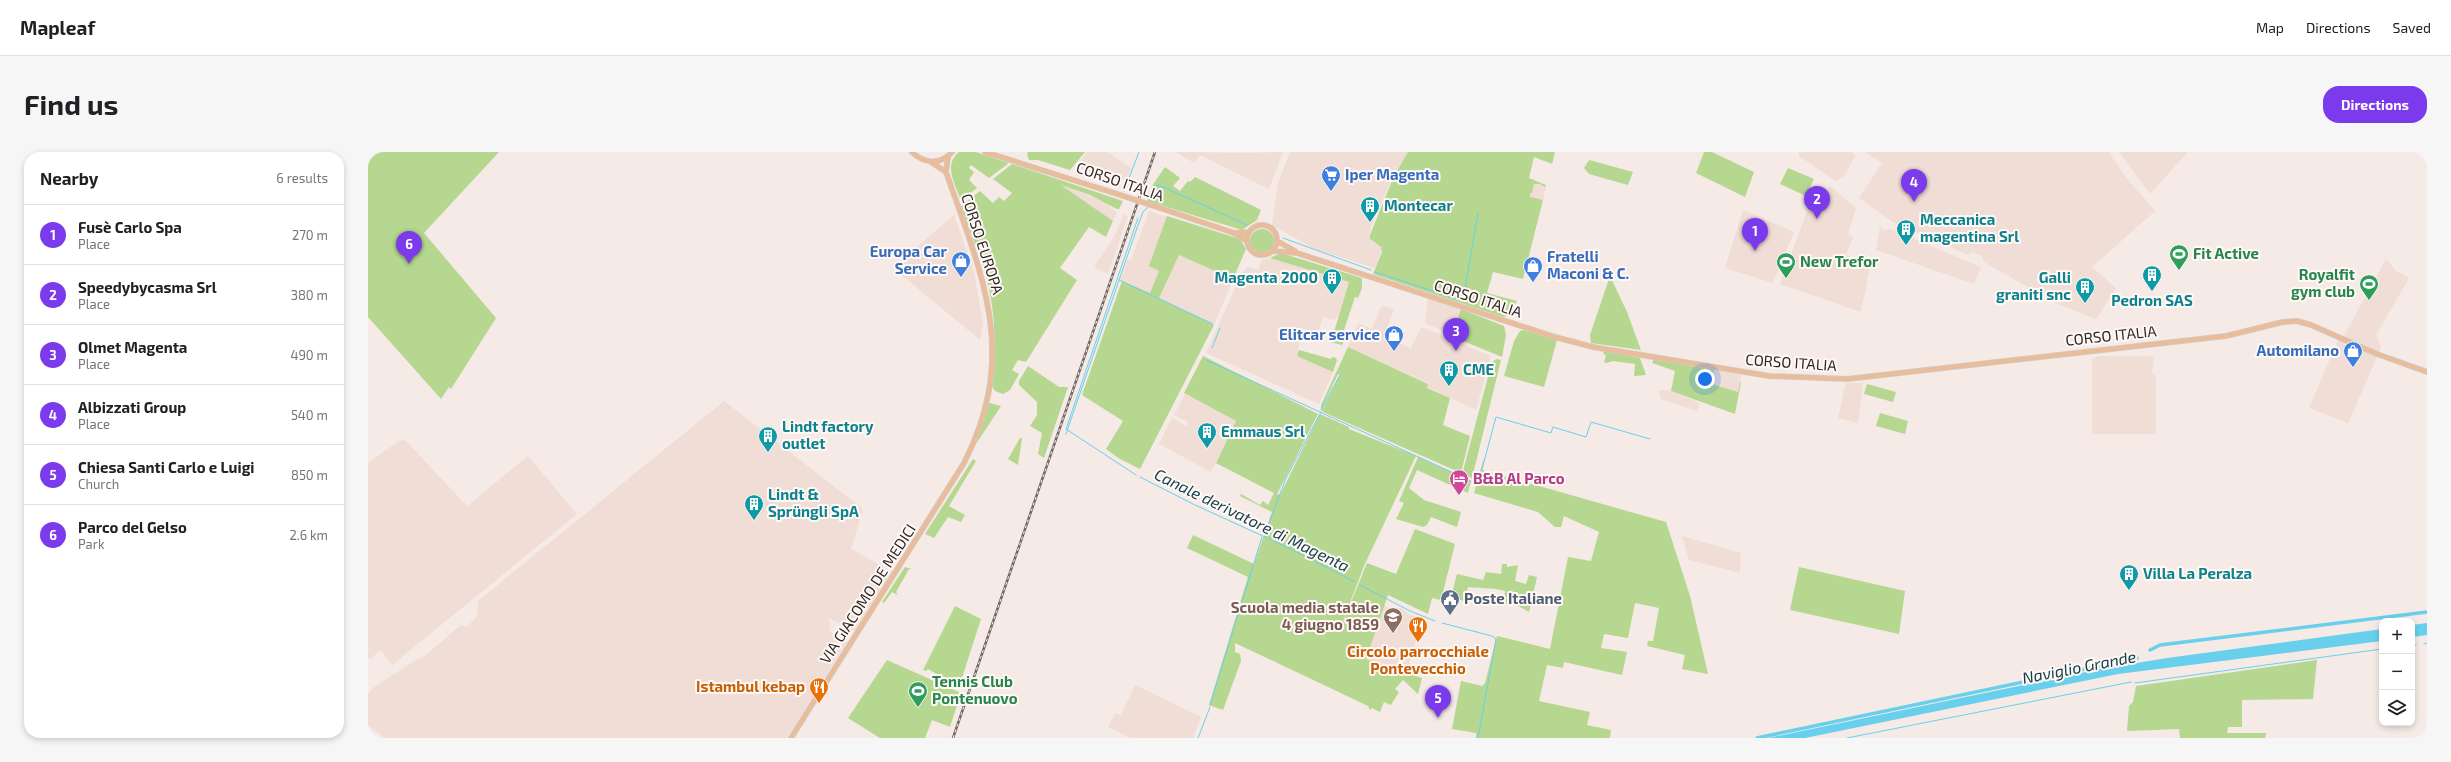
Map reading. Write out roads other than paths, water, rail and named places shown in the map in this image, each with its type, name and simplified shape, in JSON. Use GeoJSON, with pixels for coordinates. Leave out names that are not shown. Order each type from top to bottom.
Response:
{"type":"FeatureCollection","features":[{"type":"Feature","properties":{"kind":"main road"},"geometry":{"type":"LineString","coordinates":[[912,152],[918,158],[931,162],[946,172]]}},
{"type":"Feature","properties":{"kind":"main road"},"geometry":{"type":"LineString","coordinates":[[931,162],[948,157],[952,152]]}},
{"type":"Feature","properties":{"kind":"main road"},"geometry":{"type":"LineString","coordinates":[[985,152],[998,155]]}},
{"type":"Feature","properties":{"kind":"main road"},"geometry":{"type":"LineString","coordinates":[[991,152],[998,155]]}},
{"type":"Feature","properties":{"kind":"main road","name":"CORSO ITALIA"},"geometry":{"type":"LineString","coordinates":[[998,155],[1234,233],[1247,241]]}},
{"type":"Feature","properties":{"kind":"main road","name":"CORSO EUROPA"},"geometry":{"type":"LineString","coordinates":[[948,157],[946,172],[985,286],[993,345],[989,392],[982,420],[964,463]]}},
{"type":"Feature","properties":{"kind":"main road"},"geometry":{"type":"LineString","coordinates":[[1265,225],[1274,231],[1277,241],[1273,251],[1264,255],[1256,254],[1250,250],[1247,241],[1249,232],[1255,227],[1265,225]]}},
{"type":"Feature","properties":{"kind":"main road","name":"CORSO ITALIA"},"geometry":{"type":"LineString","coordinates":[[1234,233],[1249,232]]}},
{"type":"Feature","properties":{"kind":"main road","name":"CORSO ITALIA"},"geometry":{"type":"LineString","coordinates":[[1277,241],[1297,253],[1555,337],[1594,347],[1768,376],[1847,378],[2226,336],[2283,322],[2297,321],[2311,325],[2376,354],[2427,372]]}},
{"type":"Feature","properties":{"kind":"main road","name":"CORSO ITALIA"},"geometry":{"type":"LineString","coordinates":[[1273,251],[1297,253]]}},
{"type":"Feature","properties":{"kind":"main road","name":"VIA GIACOMO DE MEDICI"},"geometry":{"type":"LineString","coordinates":[[791,738],[964,463]]}},
{"type":"Feature","properties":{"kind":"water"},"geometry":{"type":"Polygon","coordinates":[[[2427,623],[2427,635],[2415,637],[2415,625],[2427,623]]]}},
{"type":"Feature","properties":{"kind":"water"},"geometry":{"type":"Polygon","coordinates":[[[2379,629],[2379,641],[2118,674],[1805,738],[1768,738],[2100,669],[2167,658],[2379,629]]]}},
{"type":"Feature","properties":{"kind":"waterway","name":"Canale derivatore di Magenta"},"geometry":{"type":"LineString","coordinates":[[1124,191],[1139,152]]}},
{"type":"Feature","properties":{"kind":"waterway"},"geometry":{"type":"LineString","coordinates":[[1150,203],[1156,186],[1159,185],[1247,225]]}},
{"type":"Feature","properties":{"kind":"waterway","name":"Canale derivatore di Magenta"},"geometry":{"type":"LineString","coordinates":[[1066,434],[1137,228],[1143,212],[1149,206]]}},
{"type":"Feature","properties":{"kind":"waterway"},"geometry":{"type":"LineString","coordinates":[[1463,300],[1478,213]]}},
{"type":"Feature","properties":{"kind":"waterway","name":"Canale derivatore di Magenta"},"geometry":{"type":"LineString","coordinates":[[1136,475],[1066,429],[1138,218]]}},
{"type":"Feature","properties":{"kind":"waterway"},"geometry":{"type":"LineString","coordinates":[[1283,238],[1371,270]]}},
{"type":"Feature","properties":{"kind":"waterway"},"geometry":{"type":"LineString","coordinates":[[1375,272],[1457,299]]}},
{"type":"Feature","properties":{"kind":"waterway"},"geometry":{"type":"LineString","coordinates":[[1119,280],[1213,324]]}},
{"type":"Feature","properties":{"kind":"waterway"},"geometry":{"type":"LineString","coordinates":[[1212,348],[1220,328]]}},
{"type":"Feature","properties":{"kind":"waterway"},"geometry":{"type":"LineString","coordinates":[[1206,360],[1471,481]]}},
{"type":"Feature","properties":{"kind":"waterway"},"geometry":{"type":"LineString","coordinates":[[1321,410],[1340,375]]}},
{"type":"Feature","properties":{"kind":"waterway"},"geometry":{"type":"LineString","coordinates":[[1267,528],[1286,478],[1321,412]]}},
{"type":"Feature","properties":{"kind":"waterway"},"geometry":{"type":"LineString","coordinates":[[1476,483],[1478,484],[1496,417],[1551,433],[1553,427],[1586,437],[1591,422],[1650,439]]}},
{"type":"Feature","properties":{"kind":"waterway","name":"Canale derivatore di Magenta"},"geometry":{"type":"LineString","coordinates":[[1140,477],[1193,504],[1289,548],[1355,582]]}},
{"type":"Feature","properties":{"kind":"waterway"},"geometry":{"type":"LineString","coordinates":[[1210,705],[1262,537]]}},
{"type":"Feature","properties":{"kind":"waterway","name":"Canale derivatore di Magenta"},"geometry":{"type":"LineString","coordinates":[[1360,585],[1410,611],[1435,621]]}},
{"type":"Feature","properties":{"kind":"waterway"},"geometry":{"type":"LineString","coordinates":[[2150,650],[2160,645],[2427,612]]}},
{"type":"Feature","properties":{"kind":"waterway","name":"Canale derivatore di Magenta"},"geometry":{"type":"LineString","coordinates":[[1442,623],[1492,636],[1496,639],[1478,738]]}},
{"type":"Feature","properties":{"kind":"waterway","name":"Canale derivatore di Magenta"},"geometry":{"type":"LineString","coordinates":[[2135,683],[2379,649]]}},
{"type":"Feature","properties":{"kind":"waterway","name":"Naviglio Grande"},"geometry":{"type":"LineString","coordinates":[[1757,738],[2137,658]]}},
{"type":"Feature","properties":{"kind":"waterway","name":"Canale derivatore di Magenta"},"geometry":{"type":"LineString","coordinates":[[1847,738],[2131,682]]}},
{"type":"Feature","properties":{"kind":"waterway"},"geometry":{"type":"LineString","coordinates":[[1198,738],[1210,707]]}},
{"type":"Feature","properties":{"kind":"railway"},"geometry":{"type":"LineString","coordinates":[[953,738],[1155,152]]}},
{"type":"Feature","properties":{"kind":"place","name":"Iper Magenta"},"geometry":{"type":"Point","coordinates":[1331,192]}},
{"type":"Feature","properties":{"kind":"place","name":"Albizzati Group"},"geometry":{"type":"Point","coordinates":[1914,202]}},
{"type":"Feature","properties":{"kind":"place","name":"Speedybycasma Srl"},"geometry":{"type":"Point","coordinates":[1817,219]}},
{"type":"Feature","properties":{"kind":"place","name":"Montecar"},"geometry":{"type":"Point","coordinates":[1370,223]}},
{"type":"Feature","properties":{"kind":"place","name":"Meccanica magentina Srl"},"geometry":{"type":"Point","coordinates":[1906,246]}},
{"type":"Feature","properties":{"kind":"place","name":"Fusè Carlo Spa"},"geometry":{"type":"Point","coordinates":[1755,251]}},
{"type":"Feature","properties":{"kind":"place","name":"Parco del Gelso"},"geometry":{"type":"Point","coordinates":[409,264]}},
{"type":"Feature","properties":{"kind":"place","name":"Fit Active"},"geometry":{"type":"Point","coordinates":[2179,271]}},
{"type":"Feature","properties":{"kind":"place","name":"Europa Car Service"},"geometry":{"type":"Point","coordinates":[961,278]}},
{"type":"Feature","properties":{"kind":"place","name":"New Trefor"},"geometry":{"type":"Point","coordinates":[1786,279]}},
{"type":"Feature","properties":{"kind":"place","name":"Fratelli Maconi & C."},"geometry":{"type":"Point","coordinates":[1533,283]}},
{"type":"Feature","properties":{"kind":"place","name":"Pedron SAS"},"geometry":{"type":"Point","coordinates":[2152,292]}},
{"type":"Feature","properties":{"kind":"place","name":"Magenta 2000"},"geometry":{"type":"Point","coordinates":[1332,295]}},
{"type":"Feature","properties":{"kind":"place","name":"Royalfit gym club"},"geometry":{"type":"Point","coordinates":[2369,301]}},
{"type":"Feature","properties":{"kind":"place","name":"Galli graniti snc"},"geometry":{"type":"Point","coordinates":[2085,304]}},
{"type":"Feature","properties":{"kind":"place","name":"Olmet Magenta"},"geometry":{"type":"Point","coordinates":[1456,351]}},
{"type":"Feature","properties":{"kind":"place","name":"Elitcar service"},"geometry":{"type":"Point","coordinates":[1394,352]}},
{"type":"Feature","properties":{"kind":"place","name":"Automilano"},"geometry":{"type":"Point","coordinates":[2353,368]}},
{"type":"Feature","properties":{"kind":"place","name":"CME"},"geometry":{"type":"Point","coordinates":[1449,387]}},
{"type":"Feature","properties":{"kind":"place","name":"Emmaus Srl"},"geometry":{"type":"Point","coordinates":[1207,449]}},
{"type":"Feature","properties":{"kind":"place","name":"Lindt factory outlet"},"geometry":{"type":"Point","coordinates":[768,453]}},
{"type":"Feature","properties":{"kind":"place","name":"B&B Al Parco"},"geometry":{"type":"Point","coordinates":[1459,496]}},
{"type":"Feature","properties":{"kind":"place","name":"Lindt & Sprüngli SpA"},"geometry":{"type":"Point","coordinates":[754,521]}},
{"type":"Feature","properties":{"kind":"place","name":"Villa La Peralza"},"geometry":{"type":"Point","coordinates":[2129,591]}},
{"type":"Feature","properties":{"kind":"place","name":"Poste Italiane"},"geometry":{"type":"Point","coordinates":[1450,616]}},
{"type":"Feature","properties":{"kind":"place","name":"Scuola media statale 4 giugno 1859"},"geometry":{"type":"Point","coordinates":[1393,634]}},
{"type":"Feature","properties":{"kind":"place","name":"Circolo parrocchiale Pontevecchio"},"geometry":{"type":"Point","coordinates":[1418,643]}},
{"type":"Feature","properties":{"kind":"place","name":"Istambul kebap"},"geometry":{"type":"Point","coordinates":[819,704]}},
{"type":"Feature","properties":{"kind":"place","name":"Tennis Club Pontenuovo"},"geometry":{"type":"Point","coordinates":[918,708]}},
{"type":"Feature","properties":{"kind":"place","name":"Chiesa Santi Carlo e Luigi"},"geometry":{"type":"Point","coordinates":[1438,718]}}]}
